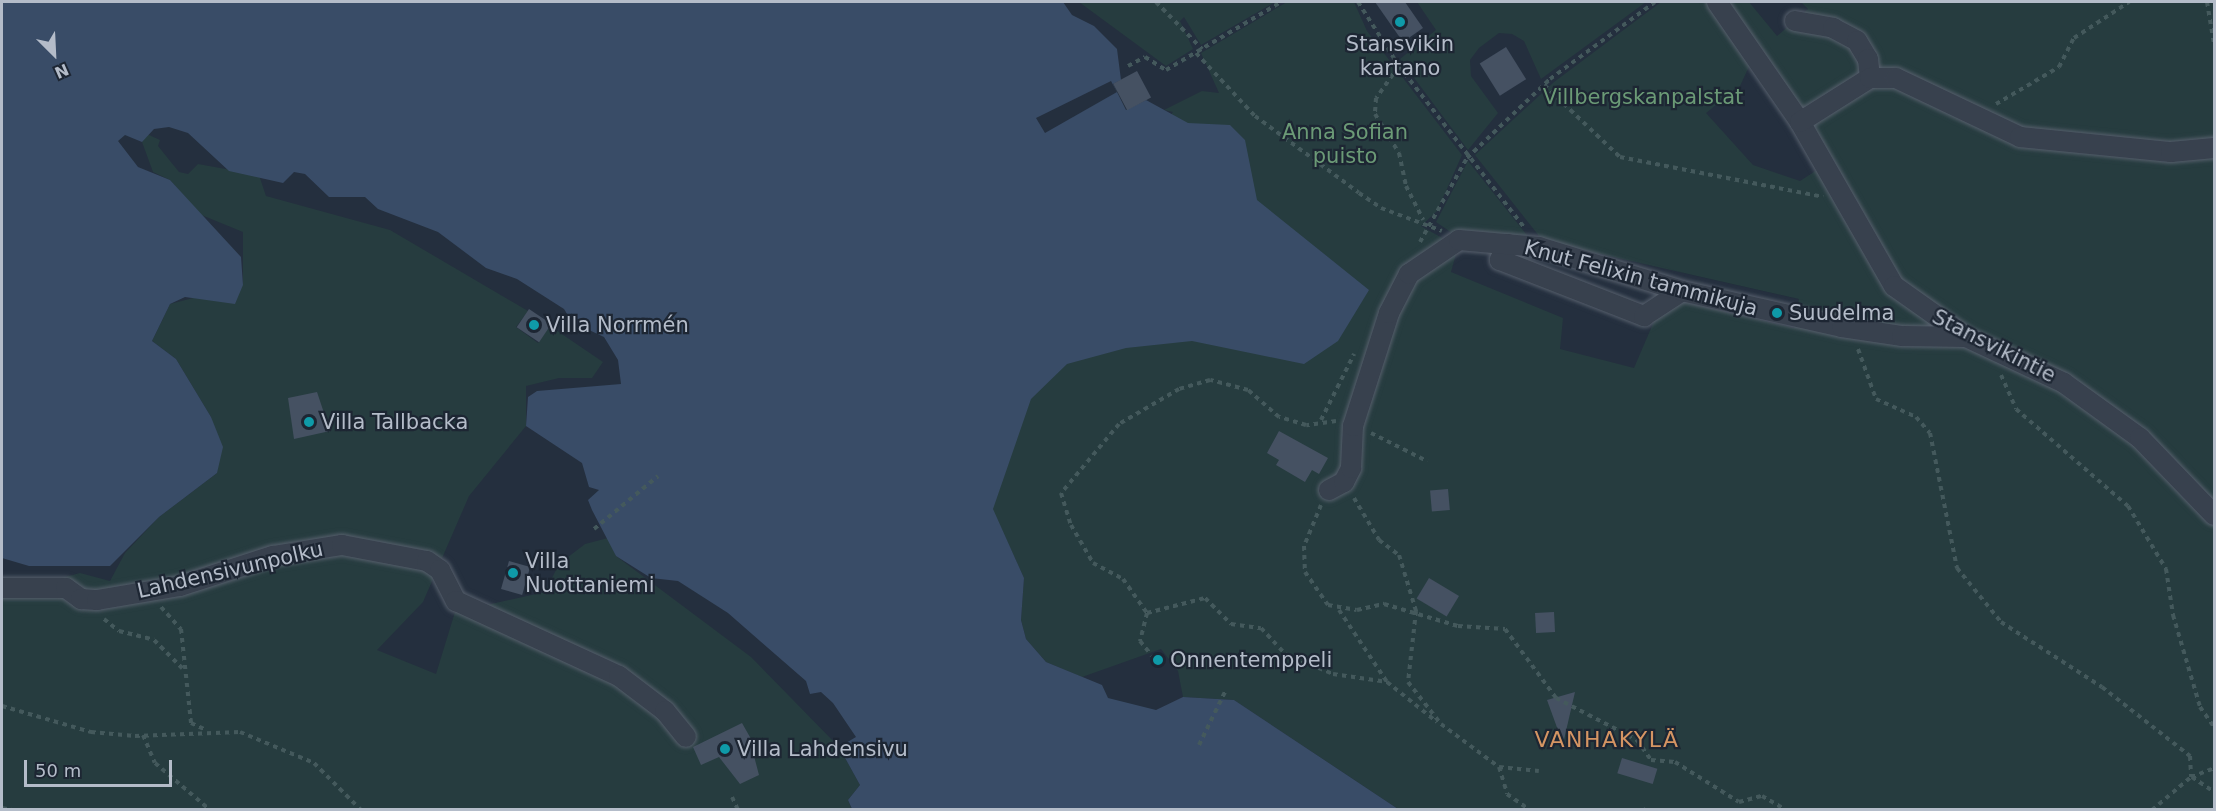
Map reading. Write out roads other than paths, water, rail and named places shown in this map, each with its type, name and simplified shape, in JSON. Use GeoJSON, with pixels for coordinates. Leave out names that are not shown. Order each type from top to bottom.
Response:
{"type":"FeatureCollection","features":[{"type":"Feature","properties":{"kind":"lane","name":"Stansvikintie"},"geometry":{"type":"LineString","coordinates":[[1717,2],[1755,52],[1800,122],[1894,286],[1966,337],[2064,383],[2140,438],[2214,515]]}},
{"type":"Feature","properties":{"kind":"lane"},"geometry":{"type":"LineString","coordinates":[[1795,21],[1833,28],[1857,41],[1868,59],[1870,78]]}},
{"type":"Feature","properties":{"kind":"lane"},"geometry":{"type":"LineString","coordinates":[[1800,122],[1870,78],[1896,78],[1969,117],[2020,137],[2171,152],[2214,148]]}},
{"type":"Feature","properties":{"kind":"lane","name":"Knut Felixin tammikuja"},"geometry":{"type":"LineString","coordinates":[[1337,486],[1351,468],[1353,426],[1389,313],[1409,274],[1459,240],[1539,247],[1682,291],[1849,328],[1902,336],[1966,337]]}},
{"type":"Feature","properties":{"kind":"lane"},"geometry":{"type":"LineString","coordinates":[[1508,244],[1500,260],[1644,316],[1682,291]]}},
{"type":"Feature","properties":{"kind":"lane","name":"Lahdensivunpolku"},"geometry":{"type":"LineString","coordinates":[[2,588],[66,588],[88,599],[155,590],[273,556],[342,544],[427,561],[440,570],[456,601],[620,676],[664,711],[686,738]]}},
{"type":"Feature","properties":{"kind":"water"},"geometry":{"type":"Polygon","coordinates":[[[2,2],[1063,2],[1072,15],[1094,26],[1117,49],[1121,80],[1113,84],[1126,110],[1146,100],[1188,123],[1230,125],[1245,140],[1257,200],[1369,290],[1338,341],[1304,364],[1192,341],[1126,348],[1067,364],[1031,399],[993,509],[1024,578],[1021,620],[1026,639],[1046,662],[1102,685],[1108,698],[1156,710],[1183,697],[1234,700],[1398,809],[852,809],[848,800],[860,785],[839,747],[856,737],[833,703],[821,692],[810,694],[806,681],[728,613],[678,581],[651,578],[616,556],[588,500],[599,490],[589,487],[582,463],[526,426],[528,397],[537,391],[621,384],[618,360],[604,337],[572,322],[564,309],[517,279],[486,268],[438,232],[378,209],[365,197],[329,197],[305,174],[294,172],[283,183],[229,171],[188,133],[169,127],[154,129],[142,142],[125,135],[118,141],[138,167],[170,180],[241,257],[243,285],[235,304],[185,297],[170,304],[152,341],[176,359],[211,417],[223,447],[217,473],[159,517],[110,566],[29,566],[2,558],[2,2]]]}},
{"type":"Feature","properties":{"kind":"place","name":"Stansvikin kartano"},"geometry":{"type":"Point","coordinates":[1400,22]}},
{"type":"Feature","properties":{"kind":"place","name":"Suudelma"},"geometry":{"type":"Point","coordinates":[1777,313]}},
{"type":"Feature","properties":{"kind":"place","name":"Villa Norrmén"},"geometry":{"type":"Point","coordinates":[534,325]}},
{"type":"Feature","properties":{"kind":"place","name":"Villa Tallbacka"},"geometry":{"type":"Point","coordinates":[309,422]}},
{"type":"Feature","properties":{"kind":"place","name":"Villa Nuottaniemi"},"geometry":{"type":"Point","coordinates":[513,573]}},
{"type":"Feature","properties":{"kind":"place","name":"Onnentemppeli"},"geometry":{"type":"Point","coordinates":[1158,660]}},
{"type":"Feature","properties":{"kind":"place","name":"Villa Lahdensivu"},"geometry":{"type":"Point","coordinates":[725,749]}},
{"type":"Feature","properties":{"kind":"district","name":"VANHAKYLÄ"},"geometry":{"type":"Point","coordinates":[1607,740]}},
{"type":"Feature","properties":{"kind":"park label","name":"Villbergskanpalstat"},"geometry":{"type":"Point","coordinates":[1643,97]}},
{"type":"Feature","properties":{"kind":"park label","name":"Anna Sofian puisto"},"geometry":{"type":"Point","coordinates":[1345,144]}}]}
